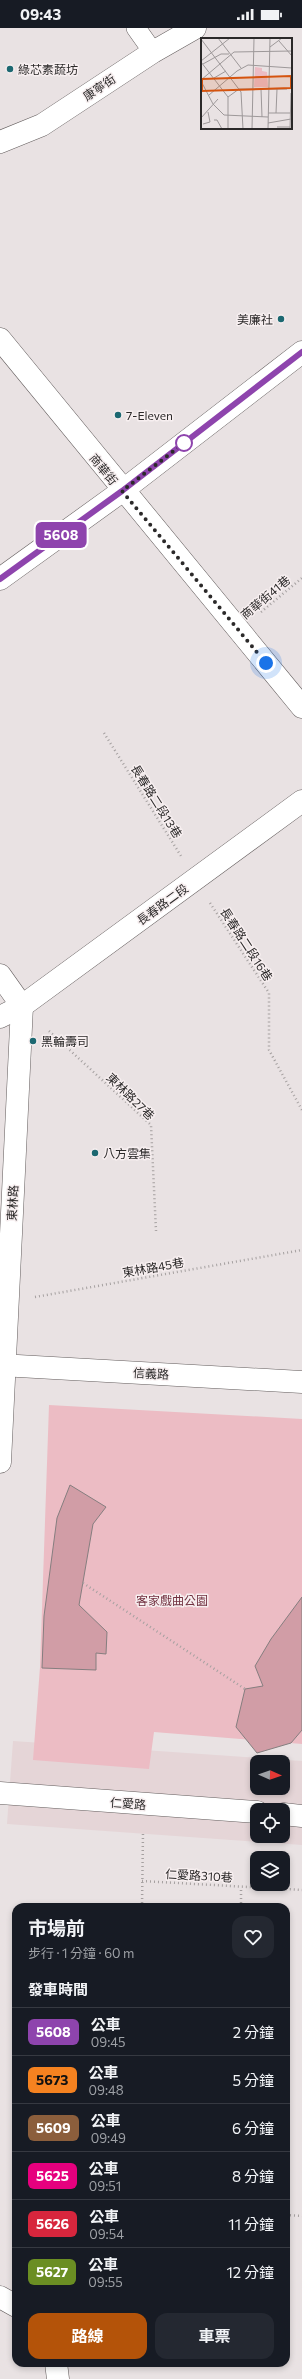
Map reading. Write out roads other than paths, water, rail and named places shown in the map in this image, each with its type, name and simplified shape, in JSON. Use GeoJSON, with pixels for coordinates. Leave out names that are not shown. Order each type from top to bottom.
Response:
{"type":"FeatureCollection","features":[{"type":"Feature","properties":{"kind":"street","name":"康寧街"},"geometry":{"type":"LineString","coordinates":[[0,142],[42,125],[153,52],[195,28]]}},
{"type":"Feature","properties":{"kind":"street","name":"商華街"},"geometry":{"type":"LineString","coordinates":[[0,339],[122,491],[302,707]]}},
{"type":"Feature","properties":{"kind":"street"},"geometry":{"type":"LineString","coordinates":[[0,579],[122,491],[302,352]]}},
{"type":"Feature","properties":{"kind":"street","name":"長春路二段"},"geometry":{"type":"LineString","coordinates":[[0,1017],[22,1006],[302,801]]}},
{"type":"Feature","properties":{"kind":"street"},"geometry":{"type":"LineString","coordinates":[[0,975],[22,1006]]}},
{"type":"Feature","properties":{"kind":"street","name":"東林路"},"geometry":{"type":"LineString","coordinates":[[0,1462],[2,1365],[7,1302],[22,1006]]}},
{"type":"Feature","properties":{"kind":"street","name":"信義路"},"geometry":{"type":"LineString","coordinates":[[2,1365],[302,1382]]}},
{"type":"Feature","properties":{"kind":"street","name":"仁愛路"},"geometry":{"type":"LineString","coordinates":[[0,1793],[250,1812]]}},
{"type":"Feature","properties":{"kind":"street"},"geometry":{"type":"LineString","coordinates":[[290,1815],[302,1816]]}},
{"type":"Feature","properties":{"kind":"street"},"geometry":{"type":"LineString","coordinates":[[0,2297],[12,2304]]}},
{"type":"Feature","properties":{"kind":"street"},"geometry":{"type":"LineString","coordinates":[[56,2367],[58,2379]]}},
{"type":"Feature","properties":{"kind":"lane"},"geometry":{"type":"LineString","coordinates":[[136,28],[153,52]]}},
{"type":"Feature","properties":{"kind":"place","name":"綠芯素蔬坊"},"geometry":{"type":"Point","coordinates":[10,69]}},
{"type":"Feature","properties":{"kind":"place","name":"美廉社"},"geometry":{"type":"Point","coordinates":[281,319]}},
{"type":"Feature","properties":{"kind":"place","name":"7-Eleven"},"geometry":{"type":"Point","coordinates":[118,415]}},
{"type":"Feature","properties":{"kind":"place","name":"黑輪壽司"},"geometry":{"type":"Point","coordinates":[33,1041]}},
{"type":"Feature","properties":{"kind":"place","name":"八方雲集"},"geometry":{"type":"Point","coordinates":[95,1153]}},
{"type":"Feature","properties":{"kind":"park label","name":"客家戲曲公園"},"geometry":{"type":"Point","coordinates":[172,1600]}}]}
